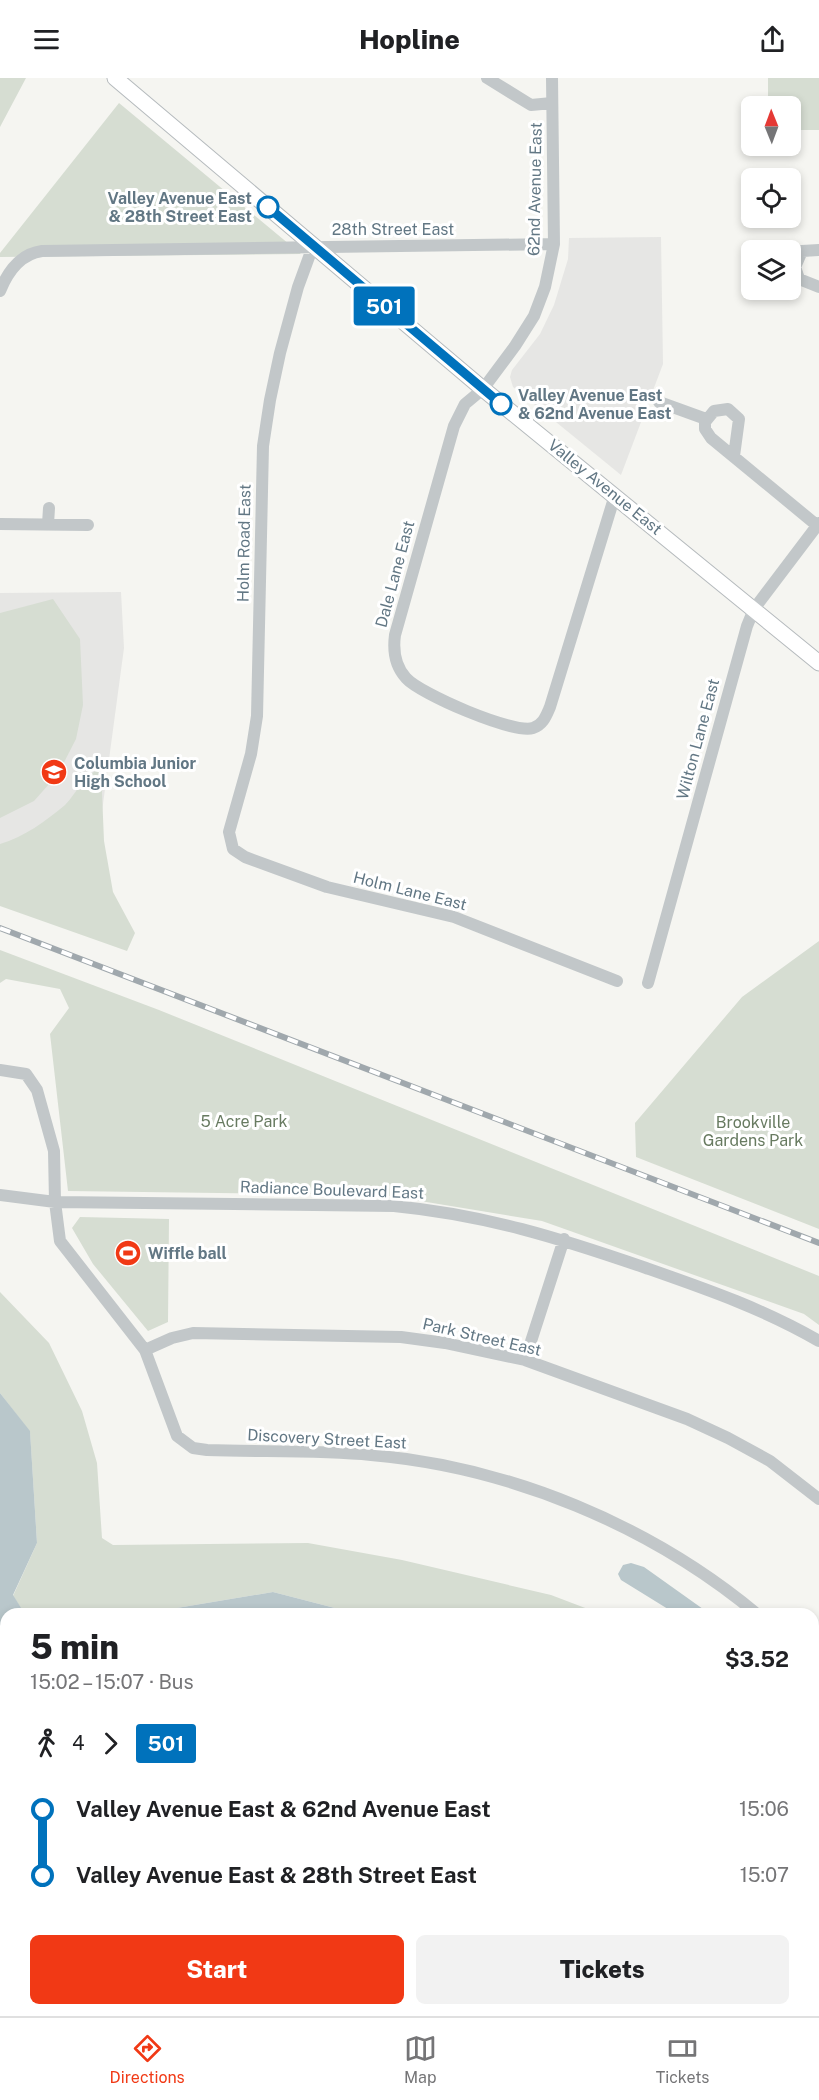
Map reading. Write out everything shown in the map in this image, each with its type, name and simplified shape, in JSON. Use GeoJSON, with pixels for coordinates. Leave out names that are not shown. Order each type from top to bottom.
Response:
{"type":"FeatureCollection","features":[{"type":"Feature","properties":{"kind":"main road","name":"Valley Avenue East"},"geometry":{"type":"LineString","coordinates":[[115,78],[483,389],[819,663]]}},
{"type":"Feature","properties":{"kind":"street"},"geometry":{"type":"LineString","coordinates":[[487,78],[531,105],[552,103]]}},
{"type":"Feature","properties":{"kind":"street","name":"62nd Avenue East"},"geometry":{"type":"LineString","coordinates":[[483,389],[534,315],[545,287],[554,244],[552,78]]}},
{"type":"Feature","properties":{"kind":"street","name":"28th Street East"},"geometry":{"type":"LineString","coordinates":[[0,291],[17,263],[35,252],[554,244]]}},
{"type":"Feature","properties":{"kind":"street","name":"Holm Road East"},"geometry":{"type":"LineString","coordinates":[[231,844],[229,831],[251,754],[257,716],[264,435],[289,320],[313,246]]}},
{"type":"Feature","properties":{"kind":"street"},"geometry":{"type":"LineString","coordinates":[[819,250],[802,251],[795,267],[799,279],[819,287]]}},
{"type":"Feature","properties":{"kind":"street","name":"Dale Lane East"},"geometry":{"type":"LineString","coordinates":[[483,389],[465,404],[454,426],[397,628],[396,660],[410,682],[425,692],[514,728],[528,729],[539,724],[550,707],[615,495]]}},
{"type":"Feature","properties":{"kind":"street"},"geometry":{"type":"LineString","coordinates":[[659,402],[706,418]]}},
{"type":"Feature","properties":{"kind":"street"},"geometry":{"type":"LineString","coordinates":[[734,456],[740,427],[737,417],[730,410],[721,409],[712,412],[706,418],[705,427],[708,434],[734,456],[818,525]]}},
{"type":"Feature","properties":{"kind":"street"},"geometry":{"type":"LineString","coordinates":[[48,524],[49,508]]}},
{"type":"Feature","properties":{"kind":"street"},"geometry":{"type":"LineString","coordinates":[[0,524],[88,525]]}},
{"type":"Feature","properties":{"kind":"street","name":"Wilton Lane East"},"geometry":{"type":"LineString","coordinates":[[648,982],[734,669],[754,609],[818,525]]}},
{"type":"Feature","properties":{"kind":"street","name":"Holm Lane East"},"geometry":{"type":"LineString","coordinates":[[231,844],[244,857],[286,873],[368,897],[454,917],[617,981]]}},
{"type":"Feature","properties":{"kind":"street"},"geometry":{"type":"LineString","coordinates":[[0,1070],[26,1074],[37,1090],[54,1151],[55,1202],[60,1241],[145,1350]]}},
{"type":"Feature","properties":{"kind":"street","name":"Radiance Boulevard East"},"geometry":{"type":"LineString","coordinates":[[0,1195],[55,1202],[394,1206],[444,1211],[495,1221],[564,1239],[738,1300],[819,1341]]}},
{"type":"Feature","properties":{"kind":"street"},"geometry":{"type":"LineString","coordinates":[[525,1360],[564,1239]]}},
{"type":"Feature","properties":{"kind":"street","name":"Park Street East"},"geometry":{"type":"LineString","coordinates":[[145,1350],[172,1338],[193,1333],[401,1336],[445,1342],[525,1360],[687,1419],[770,1461],[819,1499]]}},
{"type":"Feature","properties":{"kind":"street","name":"Discovery Street East"},"geometry":{"type":"LineString","coordinates":[[145,1350],[177,1436],[184,1444],[207,1450],[370,1455],[425,1462],[486,1476],[558,1499],[624,1527],[720,1585],[749,1608]]}},
{"type":"Feature","properties":{"kind":"shaded area"},"geometry":{"type":"Polygon","coordinates":[[[661,237],[663,364],[621,475],[513,387],[510,377],[512,370],[540,334],[554,305],[568,259],[569,238],[661,237]]]}},
{"type":"Feature","properties":{"kind":"shaded area","name":"Columbia Junior High School"},"geometry":{"type":"Polygon","coordinates":[[[121,592],[124,648],[87,923],[0,896],[0,593],[121,592]]]}},
{"type":"Feature","properties":{"kind":"shaded area"},"geometry":{"type":"Polygon","coordinates":[[[0,1393],[30,1431],[37,1543],[13,1595],[21,1608],[0,1608],[0,1393]]]}},
{"type":"Feature","properties":{"kind":"shaded area"},"geometry":{"type":"Polygon","coordinates":[[[631,1563],[644,1567],[702,1608],[666,1608],[621,1580],[618,1574],[623,1565],[631,1563]]]}},
{"type":"Feature","properties":{"kind":"shaded area"},"geometry":{"type":"Polygon","coordinates":[[[273,1592],[335,1608],[177,1608],[273,1592]]]}},
{"type":"Feature","properties":{"kind":"green space"},"geometry":{"type":"Polygon","coordinates":[[[0,78],[26,78],[0,127],[0,78]]]}},
{"type":"Feature","properties":{"kind":"green space"},"geometry":{"type":"Polygon","coordinates":[[[768,78],[819,78],[819,130],[801,130],[801,96],[768,96],[768,78]]]}},
{"type":"Feature","properties":{"kind":"green space"},"geometry":{"type":"Polygon","coordinates":[[[119,103],[301,254],[0,257],[0,253],[119,103]]]}},
{"type":"Feature","properties":{"kind":"green space"},"geometry":{"type":"Polygon","coordinates":[[[53,599],[80,639],[83,705],[76,739],[58,774],[34,801],[0,818],[0,613],[53,599]]]}},
{"type":"Feature","properties":{"kind":"green space"},"geometry":{"type":"Polygon","coordinates":[[[101,769],[104,841],[113,892],[135,933],[127,951],[0,906],[0,844],[26,833],[50,817],[70,800],[90,775],[101,769]]]}},
{"type":"Feature","properties":{"kind":"green space","name":"Brookville Gardens Park"},"geometry":{"type":"Polygon","coordinates":[[[819,941],[819,1229],[636,1157],[635,1123],[742,997],[819,941]]]}},
{"type":"Feature","properties":{"kind":"green space","name":"5 Acre Park"},"geometry":{"type":"Polygon","coordinates":[[[0,950],[159,1010],[819,1276],[819,1325],[804,1314],[542,1221],[384,1195],[68,1191],[50,1034],[69,1008],[60,989],[6,979],[0,983],[0,950]]]}},
{"type":"Feature","properties":{"kind":"green space"},"geometry":{"type":"Polygon","coordinates":[[[80,1217],[169,1219],[168,1322],[148,1331],[93,1264],[72,1228],[80,1217]]]}},
{"type":"Feature","properties":{"kind":"green space"},"geometry":{"type":"Polygon","coordinates":[[[0,1292],[49,1343],[82,1411],[97,1463],[102,1538],[113,1545],[308,1543],[402,1560],[551,1595],[585,1608],[335,1608],[273,1592],[177,1608],[21,1608],[13,1596],[37,1543],[30,1432],[0,1393],[0,1292]]]}},
{"type":"Feature","properties":{"kind":"railway"},"geometry":{"type":"LineString","coordinates":[[0,928],[819,1243]]}},
{"type":"Feature","properties":{"kind":"bus line","name":"501"},"geometry":{"type":"LineString","coordinates":[[268,207],[501,404]]}},
{"type":"Feature","properties":{"kind":"place","name":"Valley Avenue East & 28th Street East"},"geometry":{"type":"Point","coordinates":[268,207]}},
{"type":"Feature","properties":{"kind":"place","name":"Valley Avenue East & 62nd Avenue East"},"geometry":{"type":"Point","coordinates":[501,404]}},
{"type":"Feature","properties":{"kind":"place","name":"Columbia Junior High School"},"geometry":{"type":"Point","coordinates":[54,772]}},
{"type":"Feature","properties":{"kind":"place","name":"Wiffle ball"},"geometry":{"type":"Point","coordinates":[128,1253]}}]}
